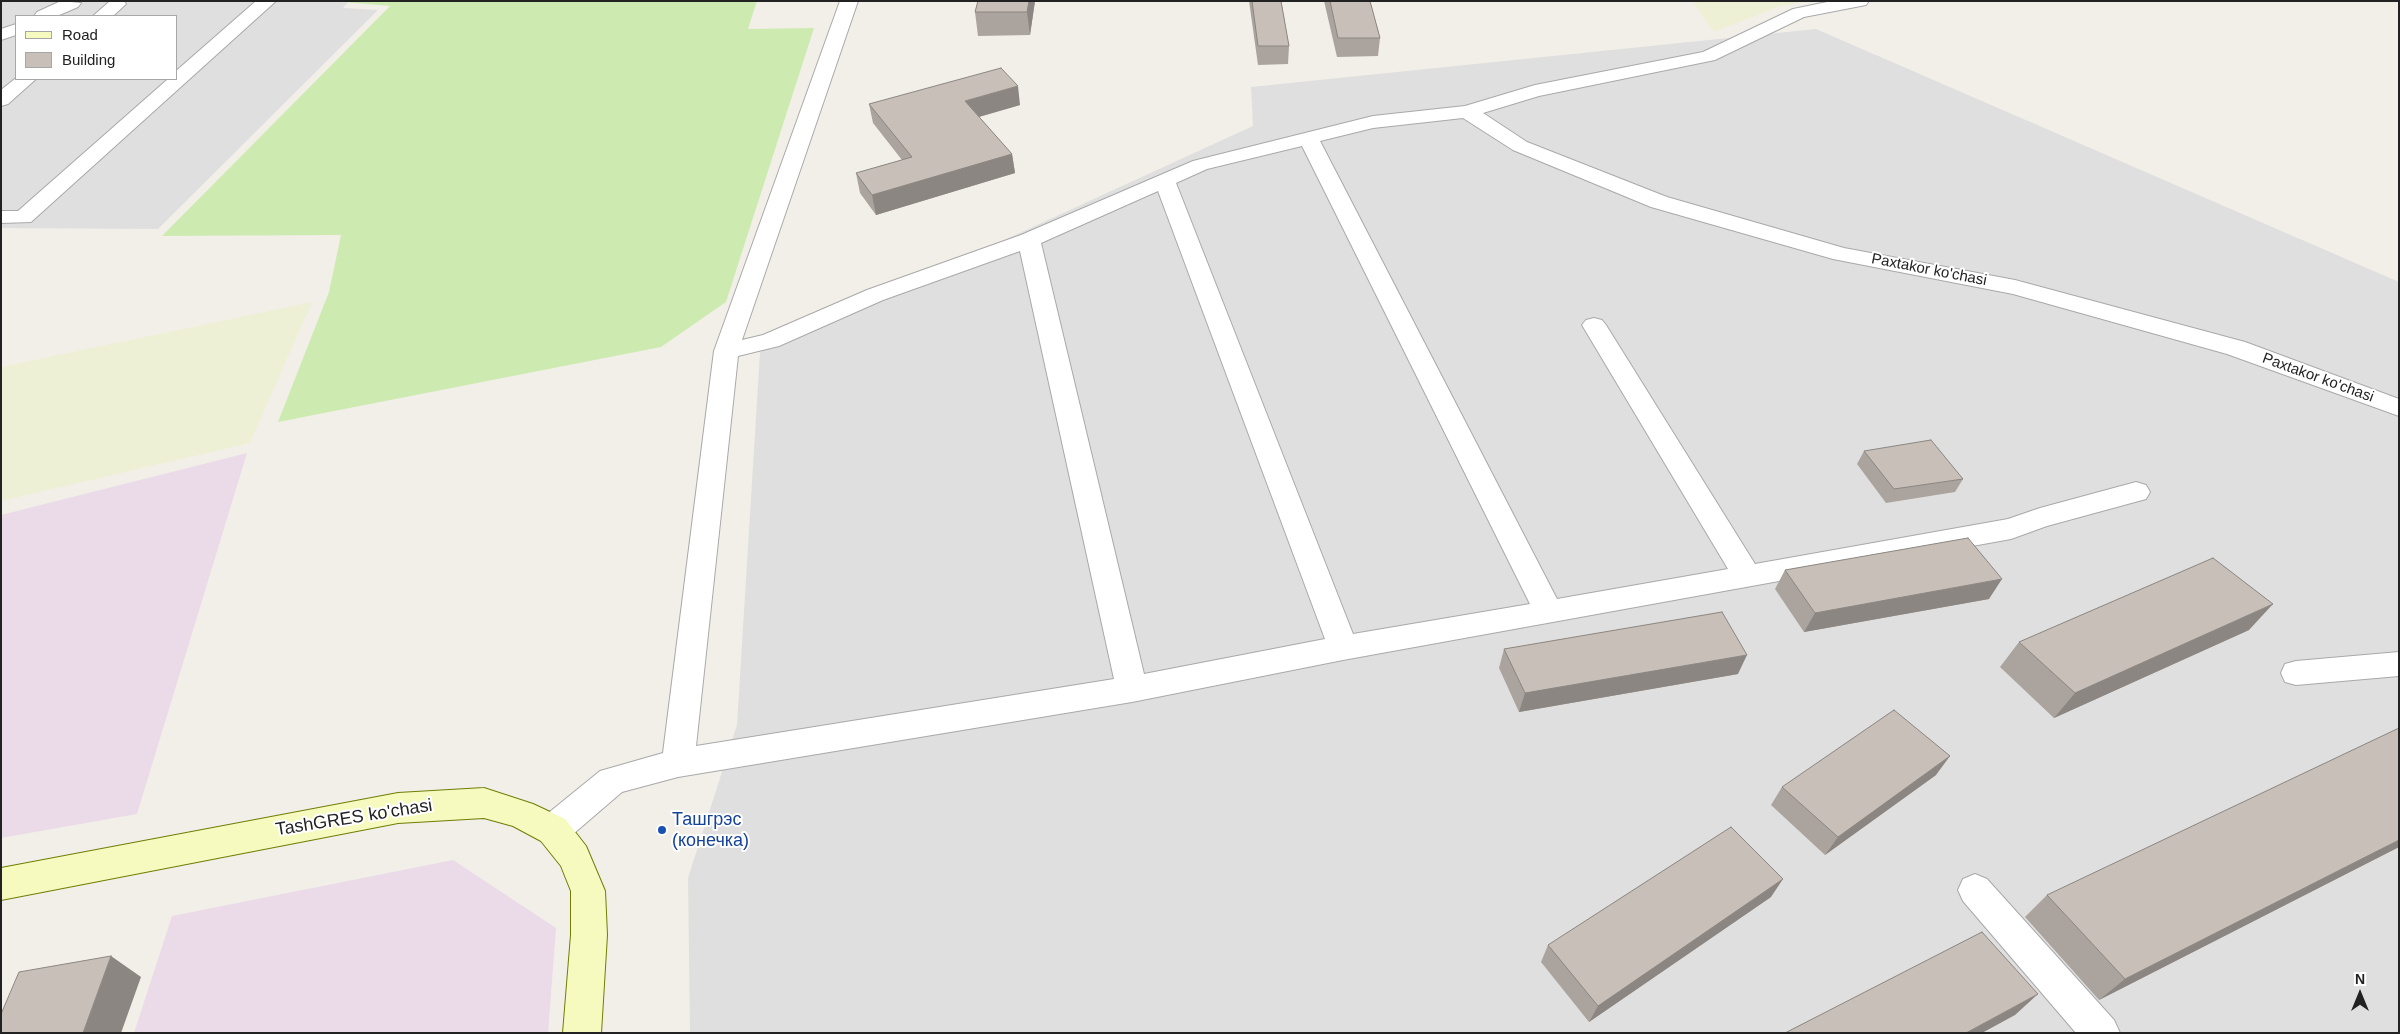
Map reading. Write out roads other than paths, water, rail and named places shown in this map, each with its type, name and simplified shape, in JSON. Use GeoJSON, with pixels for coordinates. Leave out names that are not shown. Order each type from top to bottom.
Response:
{"type":"FeatureCollection","features":[{"type":"Feature","properties":{"kind":"main road","name":"TashGRES ko'chasi"},"geometry":{"type":"LineString","coordinates":[[1,884],[398,808],[484,803],[521,814],[553,830],[574,857],[588,891],[589,935],[582,1033]]}},
{"type":"Feature","properties":{"kind":"street"},"geometry":{"type":"LineString","coordinates":[[178,79],[266,1]]}},
{"type":"Feature","properties":{"kind":"street"},"geometry":{"type":"LineString","coordinates":[[678,763],[726,351],[849,1]]}},
{"type":"Feature","properties":{"kind":"street"},"geometry":{"type":"LineString","coordinates":[[726,351],[770,341],[875,295],[1029,240],[1200,165],[1373,122],[1467,112],[1535,91],[1708,56],[1799,13],[1860,1]]}},
{"type":"Feature","properties":{"kind":"street"},"geometry":{"type":"LineString","coordinates":[[45,15],[72,3]]}},
{"type":"Feature","properties":{"kind":"street"},"geometry":{"type":"LineString","coordinates":[[103,15],[117,4]]}},
{"type":"Feature","properties":{"kind":"street"},"geometry":{"type":"LineString","coordinates":[[1,35],[15,28]]}},
{"type":"Feature","properties":{"kind":"street"},"geometry":{"type":"LineString","coordinates":[[1,100],[26,80]]}},
{"type":"Feature","properties":{"kind":"street"},"geometry":{"type":"LineString","coordinates":[[1,216],[23,217],[177,80]]}},
{"type":"Feature","properties":{"kind":"street","name":"Paxtakor ko'chasi"},"geometry":{"type":"LineString","coordinates":[[1467,112],[1520,146],[1659,202],[1841,254],[2015,287],[2227,345],[2399,408]]}},
{"type":"Feature","properties":{"kind":"street"},"geometry":{"type":"LineString","coordinates":[[1308,138],[1549,612]]}},
{"type":"Feature","properties":{"kind":"street"},"geometry":{"type":"LineString","coordinates":[[1165,181],[1343,648]]}},
{"type":"Feature","properties":{"kind":"street"},"geometry":{"type":"LineString","coordinates":[[1029,240],[1132,689]]}},
{"type":"Feature","properties":{"kind":"street"},"geometry":{"type":"LineString","coordinates":[[1594,325],[1748,577]]}},
{"type":"Feature","properties":{"kind":"street"},"geometry":{"type":"LineString","coordinates":[[553,830],[612,781],[678,763],[1132,689],[1343,648],[2011,529],[2040,518],[2136,492]]}},
{"type":"Feature","properties":{"kind":"street"},"geometry":{"type":"LineString","coordinates":[[2296,673],[2399,664]]}},
{"type":"Feature","properties":{"kind":"street"},"geometry":{"type":"LineString","coordinates":[[1975,890],[2101,1033]]}},
{"type":"Feature","properties":{"kind":"place","name":"Ташгрэс (конечка)"},"geometry":{"type":"Point","coordinates":[662,830]}}]}
